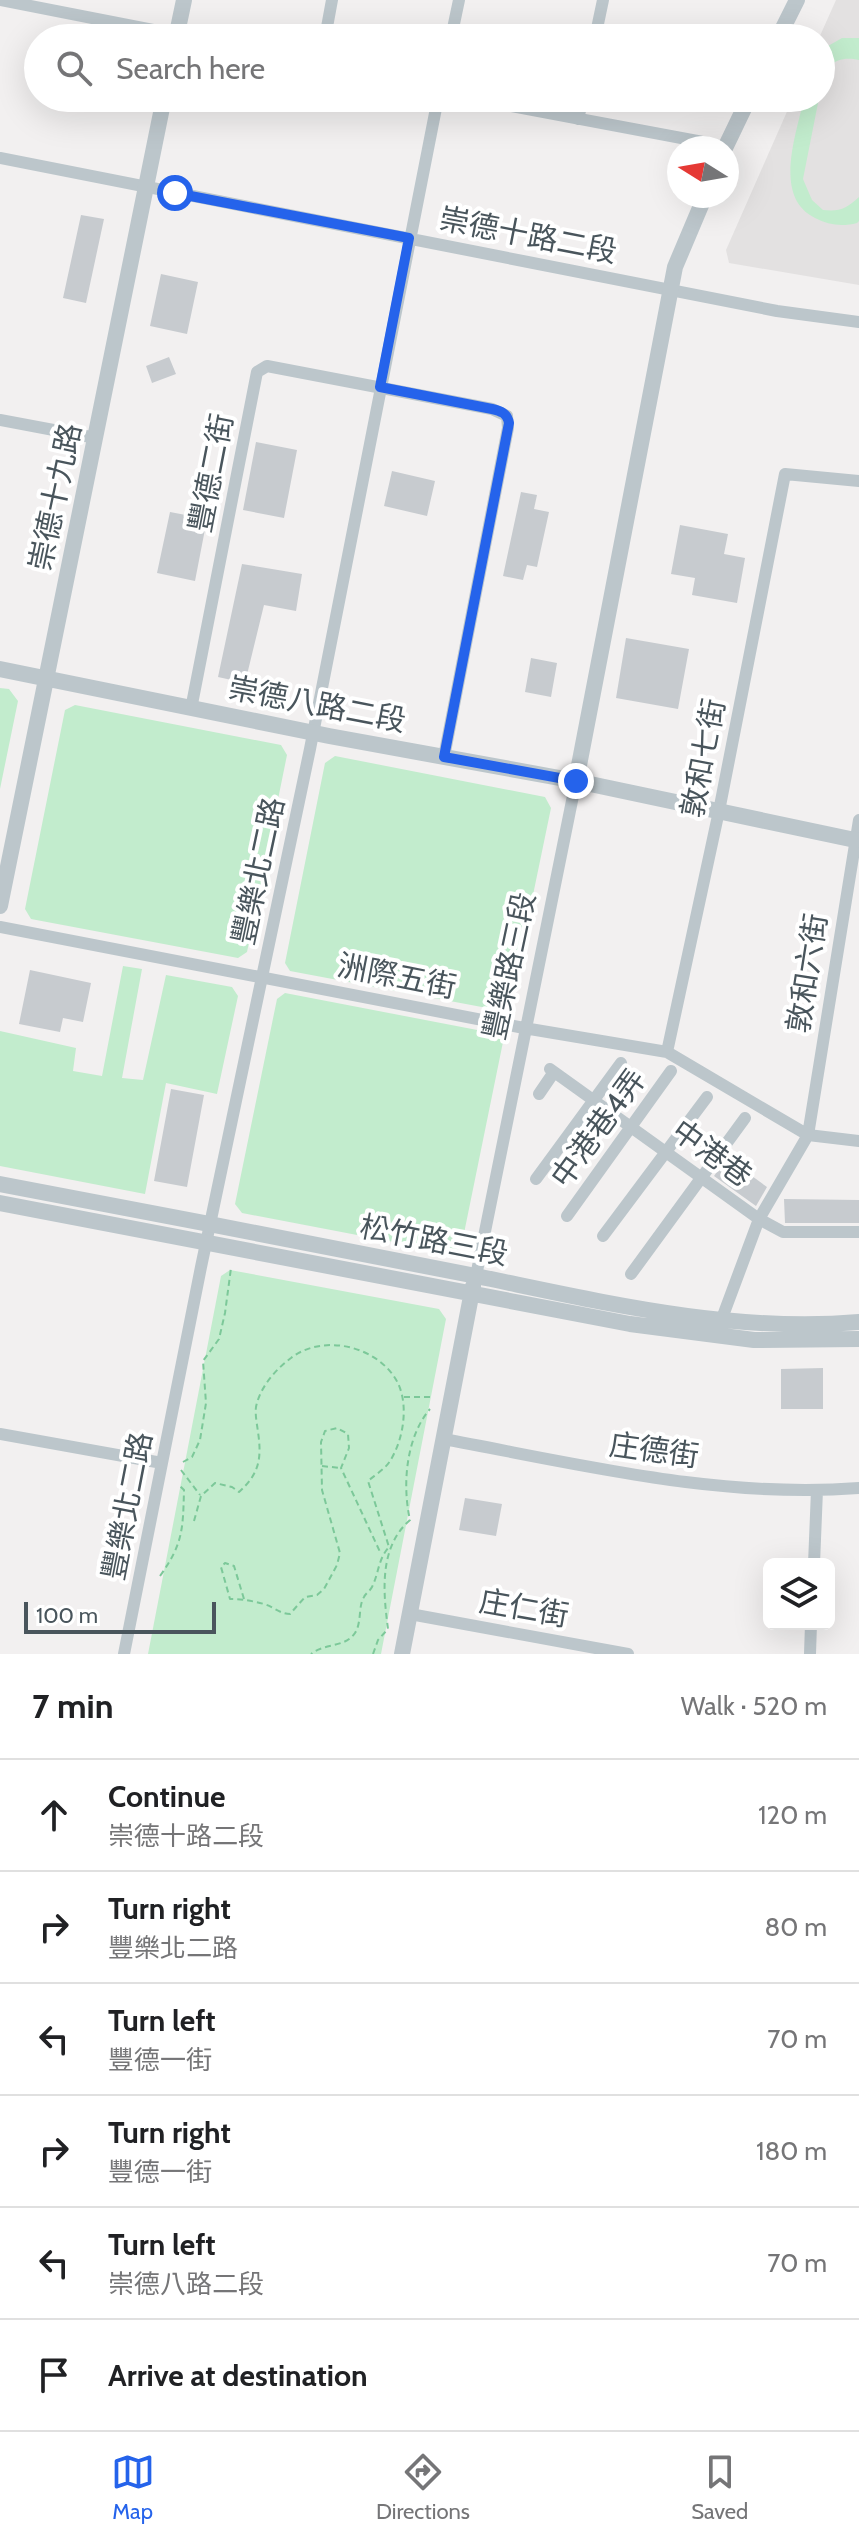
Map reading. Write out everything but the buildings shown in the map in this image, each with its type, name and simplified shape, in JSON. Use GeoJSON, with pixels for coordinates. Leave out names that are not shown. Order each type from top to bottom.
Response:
{"type":"FeatureCollection","features":[{"type":"Feature","properties":{"kind":"street"},"geometry":{"type":"LineString","coordinates":[[0,0],[117,24]]}},
{"type":"Feature","properties":{"kind":"street"},"geometry":{"type":"LineString","coordinates":[[179,24],[184,0]]}},
{"type":"Feature","properties":{"kind":"street"},"geometry":{"type":"LineString","coordinates":[[328,24],[332,0]]}},
{"type":"Feature","properties":{"kind":"street"},"geometry":{"type":"LineString","coordinates":[[454,24],[459,0]]}},
{"type":"Feature","properties":{"kind":"street"},"geometry":{"type":"LineString","coordinates":[[598,24],[603,0]]}},
{"type":"Feature","properties":{"kind":"street"},"geometry":{"type":"LineString","coordinates":[[785,24],[797,0]]}},
{"type":"Feature","properties":{"kind":"street","name":"崇德十九路"},"geometry":{"type":"LineString","coordinates":[[0,906],[161,112]]}},
{"type":"Feature","properties":{"kind":"street","name":"豐樂北二路"},"geometry":{"type":"LineString","coordinates":[[124,1654],[313,733],[435,112]]}},
{"type":"Feature","properties":{"kind":"street"},"geometry":{"type":"LineString","coordinates":[[541,112],[670,136]]}},
{"type":"Feature","properties":{"kind":"street"},"geometry":{"type":"LineString","coordinates":[[578,119],[580,112]]}},
{"type":"Feature","properties":{"kind":"street"},"geometry":{"type":"LineString","coordinates":[[731,136],[742,112]]}},
{"type":"Feature","properties":{"kind":"street","name":"崇德十路二段"},"geometry":{"type":"LineString","coordinates":[[0,158],[777,311],[859,322]]}},
{"type":"Feature","properties":{"kind":"street","name":"豐樂路三段"},"geometry":{"type":"LineString","coordinates":[[402,1654],[675,267],[700,208]]}},
{"type":"Feature","properties":{"kind":"street","name":"豐德二街"},"geometry":{"type":"LineString","coordinates":[[191,709],[257,372],[267,366],[380,387],[492,409],[507,416],[509,423],[444,757]]}},
{"type":"Feature","properties":{"kind":"street"},"geometry":{"type":"LineString","coordinates":[[0,420],[96,438]]}},
{"type":"Feature","properties":{"kind":"street","name":"敦和七街"},"geometry":{"type":"LineString","coordinates":[[667,1052],[719,811],[785,474],[859,481]]}},
{"type":"Feature","properties":{"kind":"street","name":"崇德八路二段"},"geometry":{"type":"LineString","coordinates":[[0,669],[313,733],[576,781],[857,840]]}},
{"type":"Feature","properties":{"kind":"street","name":"敦和六街"},"geometry":{"type":"LineString","coordinates":[[808,1135],[859,820]]}},
{"type":"Feature","properties":{"kind":"street","name":"洲際五街"},"geometry":{"type":"LineString","coordinates":[[0,927],[524,1028],[667,1052],[808,1135],[859,1141]]}},
{"type":"Feature","properties":{"kind":"street"},"geometry":{"type":"LineString","coordinates":[[536,1179],[621,1063]]}},
{"type":"Feature","properties":{"kind":"street","name":"中港巷"},"geometry":{"type":"LineString","coordinates":[[539,1094],[552,1070],[759,1219],[783,1232],[859,1232]]}},
{"type":"Feature","properties":{"kind":"street","name":"中港巷4弄"},"geometry":{"type":"LineString","coordinates":[[567,1216],[671,1071]]}},
{"type":"Feature","properties":{"kind":"street"},"geometry":{"type":"LineString","coordinates":[[603,1236],[707,1097]]}},
{"type":"Feature","properties":{"kind":"street"},"geometry":{"type":"LineString","coordinates":[[631,1274],[745,1118]]}},
{"type":"Feature","properties":{"kind":"street"},"geometry":{"type":"LineString","coordinates":[[721,1321],[759,1219],[808,1135]]}},
{"type":"Feature","properties":{"kind":"street","name":"松竹路三段"},"geometry":{"type":"LineString","coordinates":[[0,1184],[596,1301],[721,1321],[784,1324],[859,1322]]}},
{"type":"Feature","properties":{"kind":"street","name":"松竹路三段"},"geometry":{"type":"LineString","coordinates":[[0,1203],[592,1318],[728,1338],[777,1341],[859,1339]]}},
{"type":"Feature","properties":{"kind":"street"},"geometry":{"type":"LineString","coordinates":[[0,1434],[162,1463]]}},
{"type":"Feature","properties":{"kind":"street","name":"庄德街"},"geometry":{"type":"LineString","coordinates":[[443,1439],[649,1478],[736,1487],[859,1488]]}},
{"type":"Feature","properties":{"kind":"street"},"geometry":{"type":"LineString","coordinates":[[814,1558],[817,1490]]}},
{"type":"Feature","properties":{"kind":"street","name":"庄仁街"},"geometry":{"type":"LineString","coordinates":[[410,1614],[628,1654]]}},
{"type":"Feature","properties":{"kind":"street"},"geometry":{"type":"LineString","coordinates":[[810,1654],[811,1630]]}},
{"type":"Feature","properties":{"kind":"path"},"geometry":{"type":"LineString","coordinates":[[183,1462],[192,1457],[200,1440],[206,1403],[203,1361],[219,1339],[231,1268]]}},
{"type":"Feature","properties":{"kind":"path"},"geometry":{"type":"LineString","coordinates":[[194,1521],[201,1496],[215,1483],[239,1492],[255,1477],[260,1444],[256,1407],[274,1372],[308,1348],[329,1344],[364,1352],[379,1361],[395,1378],[403,1397],[401,1434],[397,1447],[389,1464],[368,1481],[389,1547],[384,1590],[388,1629],[378,1640],[373,1654]]}},
{"type":"Feature","properties":{"kind":"path"},"geometry":{"type":"LineString","coordinates":[[403,1397],[433,1397]]}},
{"type":"Feature","properties":{"kind":"path"},"geometry":{"type":"LineString","coordinates":[[311,1654],[323,1647],[342,1644],[354,1635],[360,1622],[362,1598],[370,1590],[381,1555],[410,1520],[405,1501],[411,1453],[419,1422],[430,1409]]}},
{"type":"Feature","properties":{"kind":"path"},"geometry":{"type":"LineString","coordinates":[[244,1599],[234,1566],[225,1563],[221,1567],[230,1599],[263,1604],[284,1614],[290,1614],[305,1597],[317,1595],[324,1589],[340,1553],[322,1490],[321,1442],[325,1431],[337,1428],[348,1434],[349,1448],[341,1468],[381,1555]]}},
{"type":"Feature","properties":{"kind":"path"},"geometry":{"type":"LineString","coordinates":[[321,1466],[341,1468]]}},
{"type":"Feature","properties":{"kind":"path"},"geometry":{"type":"LineString","coordinates":[[181,1470],[201,1496]]}},
{"type":"Feature","properties":{"kind":"path"},"geometry":{"type":"LineString","coordinates":[[160,1576],[177,1553],[183,1525],[184,1490],[178,1484]]}},
{"type":"Feature","properties":{"kind":"shaded area"},"geometry":{"type":"Polygon","coordinates":[[[836,0],[859,0],[859,285],[729,263],[726,250],[787,112],[835,112],[835,24],[825,24],[836,0]]]}},
{"type":"Feature","properties":{"kind":"green space"},"geometry":{"type":"Polygon","coordinates":[[[842,38],[859,38],[859,60],[835,62],[835,42],[842,38]]]}},
{"type":"Feature","properties":{"kind":"green space"},"geometry":{"type":"Polygon","coordinates":[[[801,112],[816,112],[803,179],[812,200],[823,210],[843,208],[859,197],[857,223],[830,224],[802,208],[794,195],[791,180],[793,146],[801,112]]]}},
{"type":"Feature","properties":{"kind":"green space"},"geometry":{"type":"Polygon","coordinates":[[[0,688],[9,689],[18,701],[0,789],[0,688]]]}},
{"type":"Feature","properties":{"kind":"green space"},"geometry":{"type":"Polygon","coordinates":[[[75,705],[281,745],[287,755],[247,952],[238,958],[31,919],[25,909],[65,710],[75,705]]]}},
{"type":"Feature","properties":{"kind":"green space"},"geometry":{"type":"Polygon","coordinates":[[[335,756],[545,797],[551,808],[510,1006],[503,1011],[290,971],[285,963],[325,763],[335,756]]]}},
{"type":"Feature","properties":{"kind":"green space"},"geometry":{"type":"Polygon","coordinates":[[[123,966],[142,969],[122,1078],[143,1080],[166,975],[232,987],[238,996],[217,1094],[166,1083],[145,1194],[0,1166],[0,1031],[76,1048],[73,1071],[102,1076],[123,966]]]}},
{"type":"Feature","properties":{"kind":"green space"},"geometry":{"type":"Polygon","coordinates":[[[285,993],[498,1034],[503,1042],[461,1248],[451,1253],[242,1213],[235,1204],[277,999],[285,993]]]}},
{"type":"Feature","properties":{"kind":"green space"},"geometry":{"type":"Polygon","coordinates":[[[230,1270],[439,1309],[446,1319],[381,1654],[148,1654],[221,1276],[230,1270]]]}},
{"type":"Feature","properties":{"kind":"route"},"geometry":{"type":"LineString","coordinates":[[175,193],[409,238],[380,387],[492,409],[507,416],[509,423],[444,757],[576,781]]}}]}
